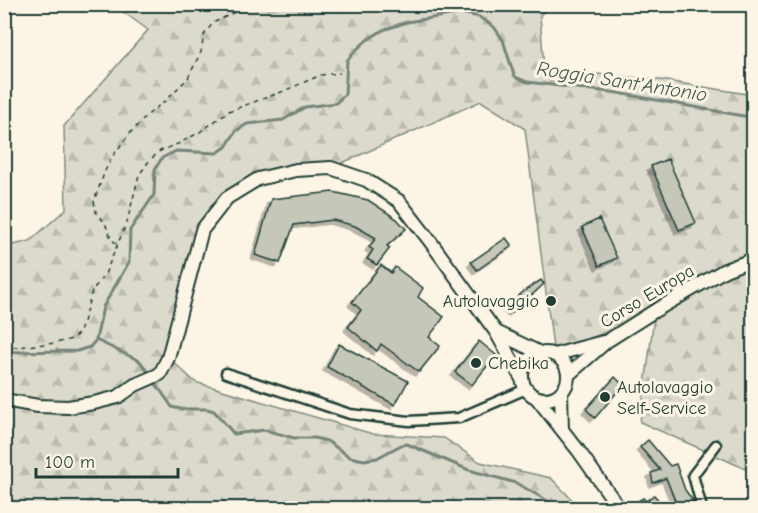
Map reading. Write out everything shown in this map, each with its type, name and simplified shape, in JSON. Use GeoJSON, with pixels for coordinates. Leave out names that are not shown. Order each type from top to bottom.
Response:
{"type":"FeatureCollection","features":[{"type":"Feature","properties":{"kind":"main road"},"geometry":{"type":"LineString","coordinates":[[4,400],[38,406],[68,407],[94,403],[118,397],[135,385],[160,374],[168,358],[202,230],[227,198],[258,179],[296,170],[331,168],[366,180],[399,201],[496,332],[528,388],[619,508]]}},
{"type":"Feature","properties":{"kind":"main road","name":"Corso Europa"},"geometry":{"type":"LineString","coordinates":[[568,375],[607,341],[656,310],[725,270],[753,259]]}},
{"type":"Feature","properties":{"kind":"main road"},"geometry":{"type":"LineString","coordinates":[[496,332],[540,353],[555,355],[561,359],[568,375],[565,387],[561,393],[549,399],[528,388],[522,369],[528,360],[540,353]]}},
{"type":"Feature","properties":{"kind":"main road"},"geometry":{"type":"LineString","coordinates":[[555,355],[607,341]]}},
{"type":"Feature","properties":{"kind":"main road"},"geometry":{"type":"LineString","coordinates":[[561,393],[562,430]]}},
{"type":"Feature","properties":{"kind":"street"},"geometry":{"type":"LineString","coordinates":[[226,373],[350,414],[409,421],[459,418],[528,388]]}},
{"type":"Feature","properties":{"kind":"street"},"geometry":{"type":"LineString","coordinates":[[702,508],[693,475],[716,445]]}},
{"type":"Feature","properties":{"kind":"path"},"geometry":{"type":"LineString","coordinates":[[117,244],[96,212],[94,201],[112,157],[130,133],[188,78],[201,52],[204,35],[213,23],[251,4]]}},
{"type":"Feature","properties":{"kind":"path"},"geometry":{"type":"LineString","coordinates":[[4,348],[56,343],[72,339],[80,332],[92,291],[105,274],[127,222],[139,175],[160,151],[200,132],[229,111],[321,75],[340,73]]}},
{"type":"Feature","properties":{"kind":"green space"},"geometry":{"type":"Polygon","coordinates":[[[114,5],[552,5],[540,15],[544,69],[660,80],[753,95],[753,472],[640,422],[655,310],[554,355],[525,129],[481,101],[331,168],[296,170],[227,198],[202,230],[169,358],[195,382],[373,434],[444,438],[480,462],[551,478],[580,508],[5,508],[4,247],[30,241],[66,209],[64,126],[148,30],[114,5]]]}},
{"type":"Feature","properties":{"kind":"building"},"geometry":{"type":"Polygon","coordinates":[[[668,159],[696,223],[679,230],[651,166],[668,159]]]}},
{"type":"Feature","properties":{"kind":"building"},"geometry":{"type":"Polygon","coordinates":[[[333,192],[368,200],[397,219],[406,229],[387,246],[390,248],[377,265],[367,259],[373,250],[369,247],[376,238],[355,226],[333,220],[294,225],[280,263],[255,255],[271,199],[333,192]]]}},
{"type":"Feature","properties":{"kind":"building"},"geometry":{"type":"Polygon","coordinates":[[[599,219],[617,258],[599,266],[582,227],[599,219]]]}},
{"type":"Feature","properties":{"kind":"building"},"geometry":{"type":"Polygon","coordinates":[[[506,238],[512,246],[477,270],[471,262],[506,238]]]}},
{"type":"Feature","properties":{"kind":"building"},"geometry":{"type":"Polygon","coordinates":[[[381,265],[391,273],[395,267],[423,288],[418,297],[444,317],[429,337],[440,346],[419,372],[381,344],[377,351],[348,327],[361,310],[352,302],[381,265]]]}},
{"type":"Feature","properties":{"kind":"building"},"geometry":{"type":"Polygon","coordinates":[[[541,280],[544,284],[512,313],[507,307],[524,291],[541,280]]]}},
{"type":"Feature","properties":{"kind":"building","name":"Chebika"},"geometry":{"type":"Polygon","coordinates":[[[479,341],[496,355],[472,385],[455,372],[479,341]]]}},
{"type":"Feature","properties":{"kind":"building"},"geometry":{"type":"Polygon","coordinates":[[[339,344],[408,381],[395,405],[327,367],[339,344]]]}},
{"type":"Feature","properties":{"kind":"building","name":"Autolavaggio Self-Service"},"geometry":{"type":"Polygon","coordinates":[[[615,377],[623,385],[595,418],[586,409],[615,377]]]}},
{"type":"Feature","properties":{"kind":"building"},"geometry":{"type":"Polygon","coordinates":[[[648,440],[670,466],[676,464],[685,490],[695,505],[691,508],[678,508],[666,478],[653,483],[651,473],[660,470],[640,447],[648,440]]]}},
{"type":"Feature","properties":{"kind":"building"},"geometry":{"type":"Polygon","coordinates":[[[654,495],[665,508],[650,508],[648,505],[644,508],[627,508],[643,498],[646,501],[654,495]]]}},
{"type":"Feature","properties":{"kind":"waterway","name":"Roggia Sant'Antonio"},"geometry":{"type":"LineString","coordinates":[[4,352],[77,351],[90,347],[96,340],[103,307],[129,262],[130,230],[154,195],[155,169],[162,158],[176,151],[217,153],[226,147],[236,131],[247,124],[283,120],[305,107],[336,103],[345,94],[347,61],[354,52],[383,30],[407,22],[462,13],[479,17],[494,27],[503,40],[514,75],[527,82],[618,93],[754,118]]}},
{"type":"Feature","properties":{"kind":"waterway"},"geometry":{"type":"LineString","coordinates":[[96,340],[140,361],[150,375]]}},
{"type":"Feature","properties":{"kind":"waterway"},"geometry":{"type":"LineString","coordinates":[[154,381],[172,407],[214,411],[234,434],[265,430],[294,438],[314,438],[327,441],[350,457],[364,460],[377,458],[407,444],[469,470],[516,483],[556,508]]}},
{"type":"Feature","properties":{"kind":"place","name":"Autolavaggio"},"geometry":{"type":"Point","coordinates":[551,301]}},
{"type":"Feature","properties":{"kind":"place","name":"Chebika"},"geometry":{"type":"Point","coordinates":[476,363]}},
{"type":"Feature","properties":{"kind":"place","name":"Autolavaggio Self-Service"},"geometry":{"type":"Point","coordinates":[605,397]}}]}
